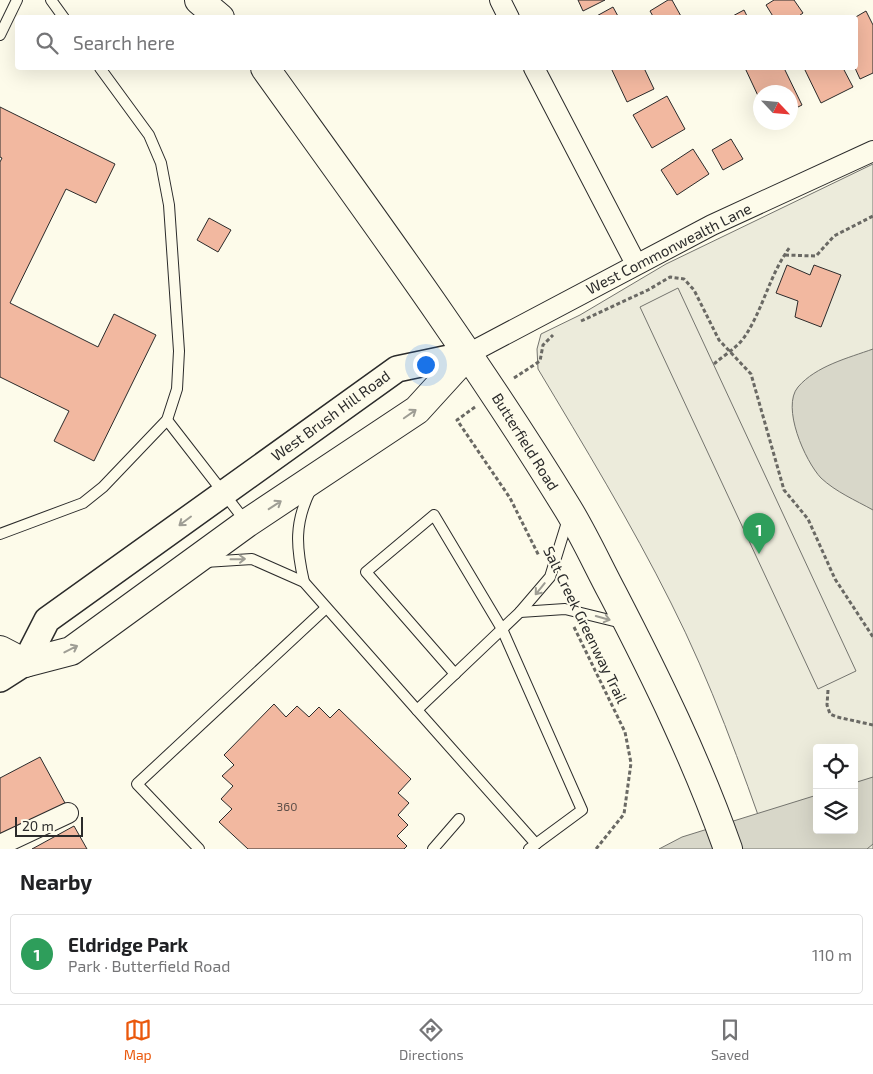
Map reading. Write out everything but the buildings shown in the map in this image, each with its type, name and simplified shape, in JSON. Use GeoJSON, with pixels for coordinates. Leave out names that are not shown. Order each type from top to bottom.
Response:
{"type":"FeatureCollection","features":[{"type":"Feature","properties":{"kind":"main road"},"geometry":{"type":"LineString","coordinates":[[199,0],[216,15]]}},
{"type":"Feature","properties":{"kind":"main road"},"geometry":{"type":"LineString","coordinates":[[228,0],[235,15]]}},
{"type":"Feature","properties":{"kind":"main road","name":"Butterfield Road"},"geometry":{"type":"LineString","coordinates":[[266,70],[427,293],[570,512],[629,626],[712,804],[728,849]]}},
{"type":"Feature","properties":{"kind":"main road"},"geometry":{"type":"LineString","coordinates":[[0,650],[25,663],[70,651],[247,523],[417,410],[468,354]]}},
{"type":"Feature","properties":{"kind":"street"},"geometry":{"type":"LineString","coordinates":[[500,0],[508,15]]}},
{"type":"Feature","properties":{"kind":"street"},"geometry":{"type":"LineString","coordinates":[[535,70],[636,264]]}},
{"type":"Feature","properties":{"kind":"street","name":"West Commonwealth Lane"},"geometry":{"type":"LineString","coordinates":[[468,354],[712,225],[873,151]]}},
{"type":"Feature","properties":{"kind":"street","name":"West Brush Hill Road"},"geometry":{"type":"LineString","coordinates":[[25,663],[47,620],[397,368],[468,354]]}},
{"type":"Feature","properties":{"kind":"street"},"geometry":{"type":"LineString","coordinates":[[0,679],[25,663]]}},
{"type":"Feature","properties":{"kind":"street"},"geometry":{"type":"LineString","coordinates":[[0,845],[68,813]]}},
{"type":"Feature","properties":{"kind":"lane"},"geometry":{"type":"LineString","coordinates":[[0,35],[17,0]]}},
{"type":"Feature","properties":{"kind":"lane"},"geometry":{"type":"LineString","coordinates":[[51,0],[62,15]]}},
{"type":"Feature","properties":{"kind":"lane"},"geometry":{"type":"LineString","coordinates":[[0,534],[83,503],[103,486],[167,420],[177,389],[179,352],[169,205],[162,172],[149,135],[101,70]]}},
{"type":"Feature","properties":{"kind":"lane"},"geometry":{"type":"LineString","coordinates":[[167,420],[247,523]]}},
{"type":"Feature","properties":{"kind":"lane"},"geometry":{"type":"LineString","coordinates":[[316,478],[302,505],[297,530],[298,559],[304,582],[417,710],[532,847],[582,810],[502,629],[434,515],[366,572],[455,674]]}},
{"type":"Feature","properties":{"kind":"lane"},"geometry":{"type":"LineString","coordinates":[[417,710],[520,612],[550,577],[570,512]]}},
{"type":"Feature","properties":{"kind":"lane"},"geometry":{"type":"LineString","coordinates":[[189,564],[233,559],[252,560],[304,582]]}},
{"type":"Feature","properties":{"kind":"lane"},"geometry":{"type":"LineString","coordinates":[[199,849],[137,784],[326,608]]}},
{"type":"Feature","properties":{"kind":"lane"},"geometry":{"type":"LineString","coordinates":[[520,612],[565,609],[629,626]]}},
{"type":"Feature","properties":{"kind":"lane"},"geometry":{"type":"LineString","coordinates":[[433,849],[459,819]]}},
{"type":"Feature","properties":{"kind":"path"},"geometry":{"type":"LineString","coordinates":[[784,255],[816,256],[834,236],[873,216]]}},
{"type":"Feature","properties":{"kind":"path"},"geometry":{"type":"LineString","coordinates":[[714,364],[741,341],[751,327],[784,255],[790,247]]}},
{"type":"Feature","properties":{"kind":"path"},"geometry":{"type":"LineString","coordinates":[[574,324],[675,276],[684,279],[694,290],[719,340],[729,352],[746,366],[751,374],[784,490],[808,519],[835,579],[873,637]]}},
{"type":"Feature","properties":{"kind":"path"},"geometry":{"type":"LineString","coordinates":[[540,361],[543,345],[558,332]]}},
{"type":"Feature","properties":{"kind":"path","name":"Salt Creek Greenway Trail"},"geometry":{"type":"LineString","coordinates":[[457,420],[510,498],[550,577]]}},
{"type":"Feature","properties":{"kind":"path","name":"Salt Creek Greenway Trail"},"geometry":{"type":"LineString","coordinates":[[565,609],[625,732],[632,763],[624,814],[596,849]]}},
{"type":"Feature","properties":{"kind":"path"},"geometry":{"type":"LineString","coordinates":[[828,690],[827,705],[830,714],[838,718],[873,725]]}},
{"type":"Feature","properties":{"kind":"shaded area"},"geometry":{"type":"Polygon","coordinates":[[[873,164],[873,849],[770,849],[725,724],[686,633],[656,573],[623,514],[538,369],[537,349],[541,334],[580,315],[666,264],[873,164]]]}},
{"type":"Feature","properties":{"kind":"shaded area"},"geometry":{"type":"Polygon","coordinates":[[[678,288],[856,671],[818,689],[640,307],[678,288]]]}},
{"type":"Feature","properties":{"kind":"shaded area"},"geometry":{"type":"Polygon","coordinates":[[[873,349],[873,510],[833,488],[821,478],[802,447],[797,434],[792,407],[793,396],[798,387],[814,373],[833,363],[873,349]]]}},
{"type":"Feature","properties":{"kind":"shaded area"},"geometry":{"type":"Polygon","coordinates":[[[873,777],[873,844],[867,849],[659,849],[682,837],[813,796],[813,834],[858,834],[858,782],[873,777]]]}},
{"type":"Feature","properties":{"kind":"place","name":"Eldridge Park"},"geometry":{"type":"Point","coordinates":[759,554]}}]}
